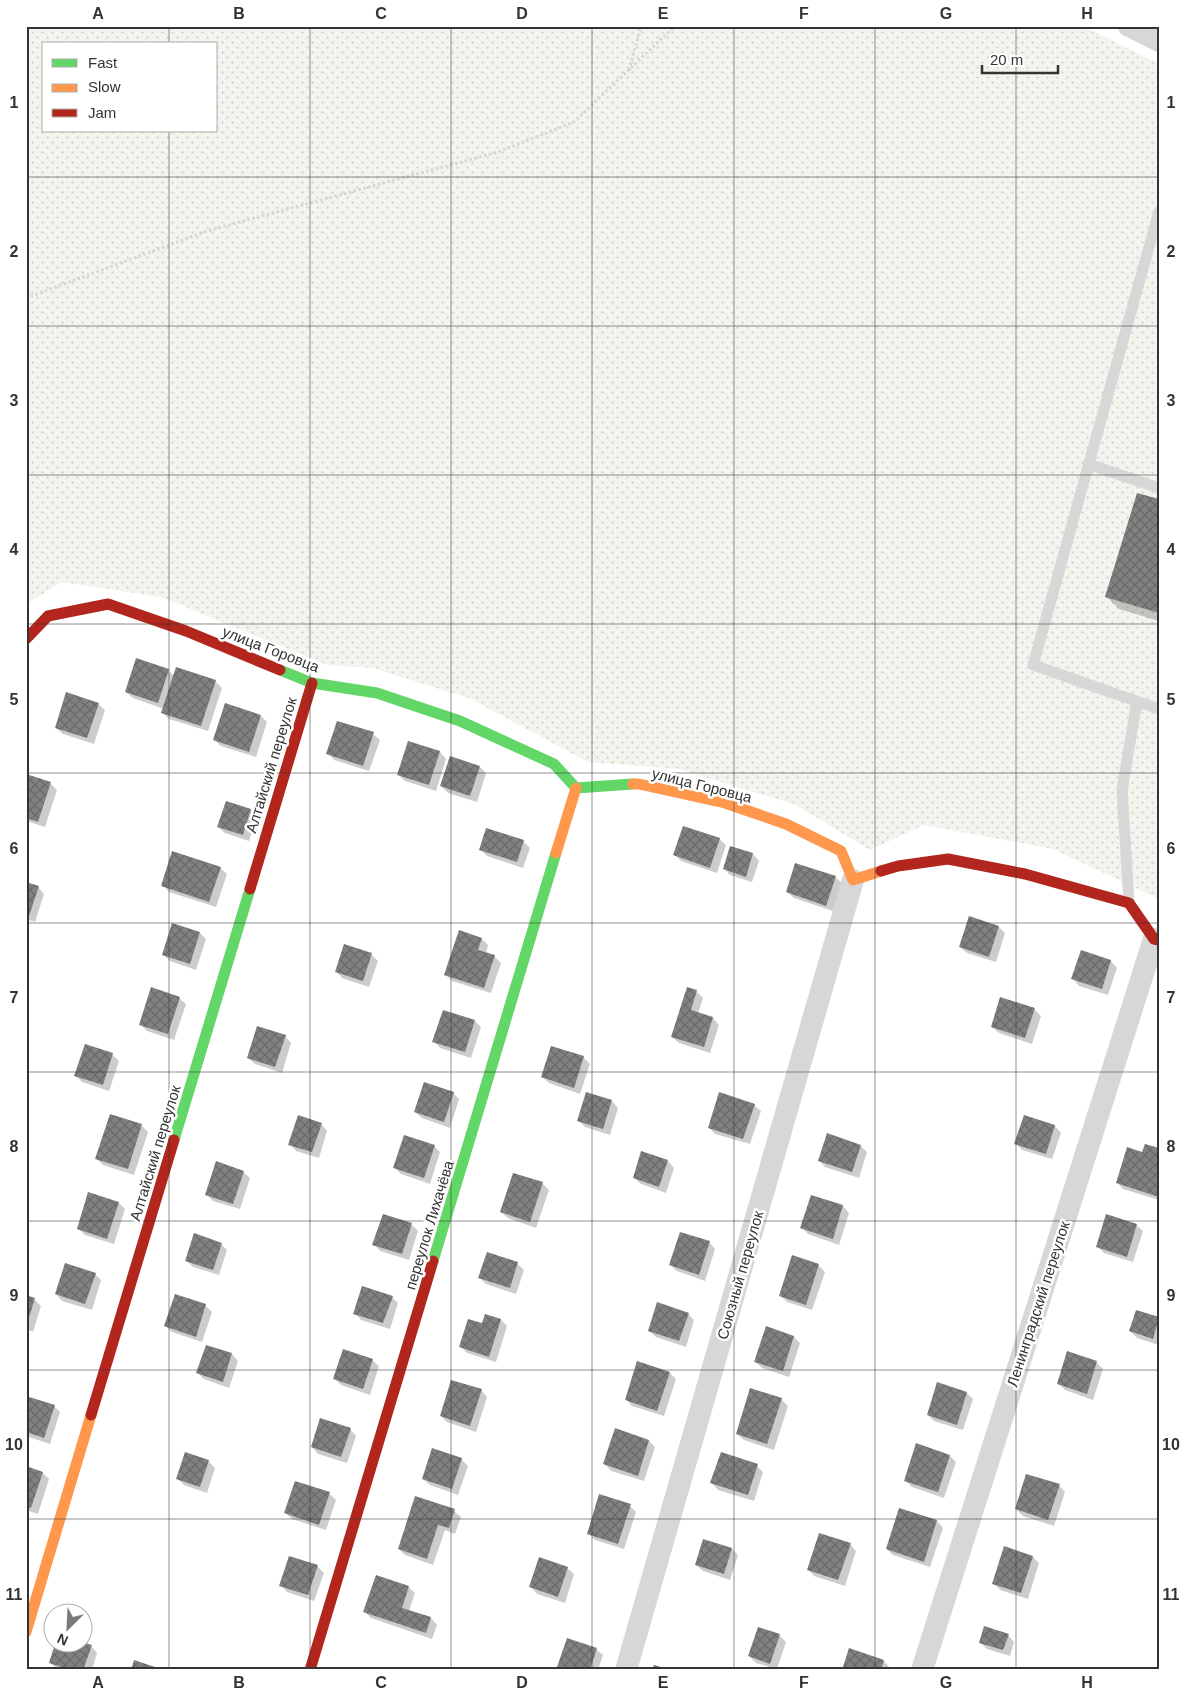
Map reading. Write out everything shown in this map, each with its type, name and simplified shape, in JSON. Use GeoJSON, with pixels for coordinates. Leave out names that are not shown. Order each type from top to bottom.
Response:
{"type":"FeatureCollection","features":[{"type":"Feature","properties":{"kind":"street"},"geometry":{"type":"LineString","coordinates":[[1129,26],[1159,41]]}},
{"type":"Feature","properties":{"kind":"street","name":"улица Горовца"},"geometry":{"type":"LineString","coordinates":[[26,639],[48,616],[108,604],[186,631],[312,683],[377,693],[460,721],[554,764],[576,788],[639,784],[725,803],[786,824],[841,851],[853,880]]}},
{"type":"Feature","properties":{"kind":"street","name":"Алтайский переулок"},"geometry":{"type":"LineString","coordinates":[[26,1632],[312,683]]}},
{"type":"Feature","properties":{"kind":"street","name":"переулок Лихачёва"},"geometry":{"type":"LineString","coordinates":[[310,1670],[576,788]]}},
{"type":"Feature","properties":{"kind":"street"},"geometry":{"type":"LineString","coordinates":[[853,880],[898,866],[948,859],[1025,874],[1129,903],[1156,939]]}},
{"type":"Feature","properties":{"kind":"street","name":"Союзный переулок"},"geometry":{"type":"LineString","coordinates":[[626,1670],[853,880]]}},
{"type":"Feature","properties":{"kind":"street","name":"Ленинградский переулок"},"geometry":{"type":"LineString","coordinates":[[922,1670],[1156,939]]}},
{"type":"Feature","properties":{"kind":"lane"},"geometry":{"type":"LineString","coordinates":[[1159,211],[1033,665],[1159,709]]}},
{"type":"Feature","properties":{"kind":"lane"},"geometry":{"type":"LineString","coordinates":[[1088,464],[1159,488]]}},
{"type":"Feature","properties":{"kind":"lane"},"geometry":{"type":"LineString","coordinates":[[1129,903],[1122,790],[1138,701]]}},
{"type":"Feature","properties":{"kind":"path"},"geometry":{"type":"LineString","coordinates":[[628,71],[641,26]]}},
{"type":"Feature","properties":{"kind":"path"},"geometry":{"type":"LineString","coordinates":[[26,298],[207,231],[498,152],[574,122],[676,26]]}},
{"type":"Feature","properties":{"kind":"shaded area"},"geometry":{"type":"Polygon","coordinates":[[[26,26],[1083,26],[1159,64],[1159,899],[1053,849],[924,825],[870,850],[796,805],[679,769],[588,762],[471,699],[373,668],[327,665],[161,597],[62,582],[26,604],[26,26]]]}},
{"type":"Feature","properties":{"kind":"building"},"geometry":{"type":"Polygon","coordinates":[[[1137,493],[1159,499],[1159,613],[1105,597],[1137,493]]]}},
{"type":"Feature","properties":{"kind":"building"},"geometry":{"type":"Polygon","coordinates":[[[136,658],[169,669],[158,703],[125,692],[136,658]]]}},
{"type":"Feature","properties":{"kind":"building"},"geometry":{"type":"Polygon","coordinates":[[[176,667],[216,680],[201,726],[161,713],[176,667]]]}},
{"type":"Feature","properties":{"kind":"building"},"geometry":{"type":"Polygon","coordinates":[[[66,692],[99,703],[87,738],[55,728],[66,692]]]}},
{"type":"Feature","properties":{"kind":"building"},"geometry":{"type":"Polygon","coordinates":[[[225,703],[261,715],[249,752],[213,740],[225,703]]]}},
{"type":"Feature","properties":{"kind":"building"},"geometry":{"type":"Polygon","coordinates":[[[337,721],[374,732],[363,766],[326,754],[337,721]]]}},
{"type":"Feature","properties":{"kind":"building"},"geometry":{"type":"Polygon","coordinates":[[[408,741],[440,751],[429,785],[397,775],[408,741]]]}},
{"type":"Feature","properties":{"kind":"building"},"geometry":{"type":"Polygon","coordinates":[[[450,756],[480,766],[470,796],[440,786],[450,756]]]}},
{"type":"Feature","properties":{"kind":"building"},"geometry":{"type":"Polygon","coordinates":[[[26,774],[51,782],[38,822],[26,818],[26,774]]]}},
{"type":"Feature","properties":{"kind":"building"},"geometry":{"type":"Polygon","coordinates":[[[226,801],[251,809],[243,835],[217,827],[226,801]]]}},
{"type":"Feature","properties":{"kind":"building"},"geometry":{"type":"Polygon","coordinates":[[[683,826],[720,838],[710,868],[673,855],[683,826]]]}},
{"type":"Feature","properties":{"kind":"building"},"geometry":{"type":"Polygon","coordinates":[[[486,828],[524,840],[517,862],[479,850],[486,828]]]}},
{"type":"Feature","properties":{"kind":"building"},"geometry":{"type":"Polygon","coordinates":[[[730,846],[753,853],[746,877],[723,869],[730,846]]]}},
{"type":"Feature","properties":{"kind":"building"},"geometry":{"type":"Polygon","coordinates":[[[172,851],[221,867],[209,902],[161,886],[172,851]]]}},
{"type":"Feature","properties":{"kind":"building"},"geometry":{"type":"Polygon","coordinates":[[[795,863],[836,876],[826,906],[786,892],[795,863]]]}},
{"type":"Feature","properties":{"kind":"building"},"geometry":{"type":"Polygon","coordinates":[[[26,882],[39,886],[29,916],[26,915],[26,882]]]}},
{"type":"Feature","properties":{"kind":"building"},"geometry":{"type":"Polygon","coordinates":[[[969,916],[999,926],[989,957],[959,947],[969,916]]]}},
{"type":"Feature","properties":{"kind":"building"},"geometry":{"type":"Polygon","coordinates":[[[172,923],[200,932],[190,964],[162,955],[172,923]]]}},
{"type":"Feature","properties":{"kind":"building"},"geometry":{"type":"Polygon","coordinates":[[[459,930],[482,938],[478,950],[495,955],[484,988],[444,975],[459,930]]]}},
{"type":"Feature","properties":{"kind":"building"},"geometry":{"type":"Polygon","coordinates":[[[344,944],[372,953],[363,981],[335,972],[344,944]]]}},
{"type":"Feature","properties":{"kind":"building"},"geometry":{"type":"Polygon","coordinates":[[[1081,950],[1111,960],[1102,989],[1071,979],[1081,950]]]}},
{"type":"Feature","properties":{"kind":"building"},"geometry":{"type":"Polygon","coordinates":[[[151,987],[180,997],[168,1034],[139,1025],[151,987]]]}},
{"type":"Feature","properties":{"kind":"building"},"geometry":{"type":"Polygon","coordinates":[[[687,987],[697,990],[691,1010],[713,1017],[704,1047],[671,1037],[687,987]]]}},
{"type":"Feature","properties":{"kind":"building"},"geometry":{"type":"Polygon","coordinates":[[[1000,997],[1035,1008],[1025,1038],[991,1027],[1000,997]]]}},
{"type":"Feature","properties":{"kind":"building"},"geometry":{"type":"Polygon","coordinates":[[[443,1010],[475,1020],[465,1052],[432,1042],[443,1010]]]}},
{"type":"Feature","properties":{"kind":"building"},"geometry":{"type":"Polygon","coordinates":[[[257,1026],[286,1035],[275,1067],[247,1058],[257,1026]]]}},
{"type":"Feature","properties":{"kind":"building"},"geometry":{"type":"Polygon","coordinates":[[[85,1044],[113,1053],[103,1085],[74,1076],[85,1044]]]}},
{"type":"Feature","properties":{"kind":"building"},"geometry":{"type":"Polygon","coordinates":[[[551,1046],[584,1056],[574,1088],[541,1077],[551,1046]]]}},
{"type":"Feature","properties":{"kind":"building"},"geometry":{"type":"Polygon","coordinates":[[[424,1082],[454,1092],[444,1122],[414,1112],[424,1082]]]}},
{"type":"Feature","properties":{"kind":"building"},"geometry":{"type":"Polygon","coordinates":[[[586,1092],[612,1100],[603,1129],[577,1121],[586,1092]]]}},
{"type":"Feature","properties":{"kind":"building"},"geometry":{"type":"Polygon","coordinates":[[[719,1092],[755,1104],[743,1139],[708,1128],[719,1092]]]}},
{"type":"Feature","properties":{"kind":"building"},"geometry":{"type":"Polygon","coordinates":[[[110,1114],[142,1124],[128,1169],[95,1159],[110,1114]]]}},
{"type":"Feature","properties":{"kind":"building"},"geometry":{"type":"Polygon","coordinates":[[[298,1115],[322,1123],[312,1152],[288,1145],[298,1115]]]}},
{"type":"Feature","properties":{"kind":"building"},"geometry":{"type":"Polygon","coordinates":[[[1024,1115],[1055,1125],[1046,1154],[1014,1144],[1024,1115]]]}},
{"type":"Feature","properties":{"kind":"building"},"geometry":{"type":"Polygon","coordinates":[[[827,1133],[861,1145],[852,1172],[818,1161],[827,1133]]]}},
{"type":"Feature","properties":{"kind":"building"},"geometry":{"type":"Polygon","coordinates":[[[404,1135],[435,1145],[424,1178],[393,1168],[404,1135]]]}},
{"type":"Feature","properties":{"kind":"building"},"geometry":{"type":"Polygon","coordinates":[[[1145,1144],[1159,1148],[1159,1197],[1116,1183],[1127,1147],[1142,1152],[1145,1144]]]}},
{"type":"Feature","properties":{"kind":"building"},"geometry":{"type":"Polygon","coordinates":[[[641,1151],[668,1160],[659,1187],[633,1178],[641,1151]]]}},
{"type":"Feature","properties":{"kind":"building"},"geometry":{"type":"Polygon","coordinates":[[[216,1161],[244,1171],[233,1204],[205,1195],[216,1161]]]}},
{"type":"Feature","properties":{"kind":"building"},"geometry":{"type":"Polygon","coordinates":[[[513,1173],[543,1182],[530,1222],[500,1212],[513,1173]]]}},
{"type":"Feature","properties":{"kind":"building"},"geometry":{"type":"Polygon","coordinates":[[[88,1192],[119,1202],[107,1239],[77,1229],[88,1192]]]}},
{"type":"Feature","properties":{"kind":"building"},"geometry":{"type":"Polygon","coordinates":[[[811,1195],[843,1205],[833,1239],[800,1228],[811,1195]]]}},
{"type":"Feature","properties":{"kind":"building"},"geometry":{"type":"Polygon","coordinates":[[[383,1214],[412,1223],[402,1254],[372,1245],[383,1214]]]}},
{"type":"Feature","properties":{"kind":"building"},"geometry":{"type":"Polygon","coordinates":[[[1106,1214],[1137,1224],[1127,1257],[1096,1247],[1106,1214]]]}},
{"type":"Feature","properties":{"kind":"building"},"geometry":{"type":"Polygon","coordinates":[[[680,1232],[710,1241],[699,1275],[669,1265],[680,1232]]]}},
{"type":"Feature","properties":{"kind":"building"},"geometry":{"type":"Polygon","coordinates":[[[194,1233],[222,1243],[213,1270],[185,1261],[194,1233]]]}},
{"type":"Feature","properties":{"kind":"building"},"geometry":{"type":"Polygon","coordinates":[[[487,1252],[518,1262],[510,1288],[478,1278],[487,1252]]]}},
{"type":"Feature","properties":{"kind":"building"},"geometry":{"type":"Polygon","coordinates":[[[792,1255],[819,1264],[806,1305],[779,1296],[792,1255]]]}},
{"type":"Feature","properties":{"kind":"building"},"geometry":{"type":"Polygon","coordinates":[[[65,1263],[96,1273],[85,1304],[55,1294],[65,1263]]]}},
{"type":"Feature","properties":{"kind":"building"},"geometry":{"type":"Polygon","coordinates":[[[362,1286],[393,1296],[383,1323],[353,1314],[362,1286]]]}},
{"type":"Feature","properties":{"kind":"building"},"geometry":{"type":"Polygon","coordinates":[[[175,1294],[206,1304],[196,1337],[164,1326],[175,1294]]]}},
{"type":"Feature","properties":{"kind":"building"},"geometry":{"type":"Polygon","coordinates":[[[26,1295],[35,1298],[27,1324],[26,1324],[26,1295]]]}},
{"type":"Feature","properties":{"kind":"building"},"geometry":{"type":"Polygon","coordinates":[[[657,1302],[689,1313],[679,1341],[648,1331],[657,1302]]]}},
{"type":"Feature","properties":{"kind":"building"},"geometry":{"type":"Polygon","coordinates":[[[1136,1310],[1159,1317],[1153,1339],[1129,1331],[1136,1310]]]}},
{"type":"Feature","properties":{"kind":"building"},"geometry":{"type":"Polygon","coordinates":[[[485,1314],[501,1319],[489,1357],[459,1347],[468,1319],[482,1323],[485,1314]]]}},
{"type":"Feature","properties":{"kind":"building"},"geometry":{"type":"Polygon","coordinates":[[[766,1326],[794,1336],[783,1371],[754,1362],[766,1326]]]}},
{"type":"Feature","properties":{"kind":"building"},"geometry":{"type":"Polygon","coordinates":[[[206,1345],[232,1353],[223,1382],[196,1373],[206,1345]]]}},
{"type":"Feature","properties":{"kind":"building"},"geometry":{"type":"Polygon","coordinates":[[[343,1349],[373,1359],[363,1389],[333,1379],[343,1349]]]}},
{"type":"Feature","properties":{"kind":"building"},"geometry":{"type":"Polygon","coordinates":[[[1067,1351],[1097,1361],[1087,1394],[1057,1384],[1067,1351]]]}},
{"type":"Feature","properties":{"kind":"building"},"geometry":{"type":"Polygon","coordinates":[[[637,1361],[670,1372],[657,1411],[625,1400],[637,1361]]]}},
{"type":"Feature","properties":{"kind":"building"},"geometry":{"type":"Polygon","coordinates":[[[451,1380],[482,1389],[470,1426],[440,1416],[451,1380]]]}},
{"type":"Feature","properties":{"kind":"building"},"geometry":{"type":"Polygon","coordinates":[[[937,1382],[967,1392],[957,1425],[927,1415],[937,1382]]]}},
{"type":"Feature","properties":{"kind":"building"},"geometry":{"type":"Polygon","coordinates":[[[750,1388],[782,1398],[767,1444],[736,1434],[750,1388]]]}},
{"type":"Feature","properties":{"kind":"building"},"geometry":{"type":"Polygon","coordinates":[[[26,1396],[55,1405],[44,1438],[26,1432],[26,1396]]]}},
{"type":"Feature","properties":{"kind":"building"},"geometry":{"type":"Polygon","coordinates":[[[320,1418],[351,1428],[341,1457],[311,1447],[320,1418]]]}},
{"type":"Feature","properties":{"kind":"building"},"geometry":{"type":"Polygon","coordinates":[[[615,1428],[649,1440],[638,1476],[603,1464],[615,1428]]]}},
{"type":"Feature","properties":{"kind":"building"},"geometry":{"type":"Polygon","coordinates":[[[916,1443],[950,1455],[938,1492],[904,1481],[916,1443]]]}},
{"type":"Feature","properties":{"kind":"building"},"geometry":{"type":"Polygon","coordinates":[[[432,1448],[462,1458],[452,1489],[422,1479],[432,1448]]]}},
{"type":"Feature","properties":{"kind":"building"},"geometry":{"type":"Polygon","coordinates":[[[185,1452],[209,1460],[200,1487],[176,1479],[185,1452]]]}},
{"type":"Feature","properties":{"kind":"building"},"geometry":{"type":"Polygon","coordinates":[[[721,1452],[758,1464],[748,1495],[710,1483],[721,1452]]]}},
{"type":"Feature","properties":{"kind":"building"},"geometry":{"type":"Polygon","coordinates":[[[26,1466],[43,1472],[31,1508],[26,1507],[26,1466]]]}},
{"type":"Feature","properties":{"kind":"building"},"geometry":{"type":"Polygon","coordinates":[[[1026,1474],[1060,1484],[1048,1520],[1015,1509],[1026,1474]]]}},
{"type":"Feature","properties":{"kind":"building"},"geometry":{"type":"Polygon","coordinates":[[[295,1481],[330,1492],[319,1525],[284,1513],[295,1481]]]}},
{"type":"Feature","properties":{"kind":"building"},"geometry":{"type":"Polygon","coordinates":[[[599,1494],[631,1504],[618,1544],[587,1534],[599,1494]]]}},
{"type":"Feature","properties":{"kind":"building"},"geometry":{"type":"Polygon","coordinates":[[[415,1496],[455,1509],[449,1528],[438,1525],[427,1559],[398,1549],[415,1496]]]}},
{"type":"Feature","properties":{"kind":"building"},"geometry":{"type":"Polygon","coordinates":[[[899,1508],[937,1520],[924,1562],[886,1549],[899,1508]]]}},
{"type":"Feature","properties":{"kind":"building"},"geometry":{"type":"Polygon","coordinates":[[[819,1533],[851,1543],[838,1580],[807,1570],[819,1533]]]}},
{"type":"Feature","properties":{"kind":"building"},"geometry":{"type":"Polygon","coordinates":[[[703,1539],[732,1548],[724,1574],[695,1565],[703,1539]]]}},
{"type":"Feature","properties":{"kind":"building"},"geometry":{"type":"Polygon","coordinates":[[[1004,1546],[1033,1556],[1021,1593],[992,1584],[1004,1546]]]}},
{"type":"Feature","properties":{"kind":"building"},"geometry":{"type":"Polygon","coordinates":[[[289,1556],[318,1565],[308,1595],[279,1586],[289,1556]]]}},
{"type":"Feature","properties":{"kind":"building"},"geometry":{"type":"Polygon","coordinates":[[[539,1557],[568,1567],[558,1597],[529,1587],[539,1557]]]}},
{"type":"Feature","properties":{"kind":"building"},"geometry":{"type":"Polygon","coordinates":[[[376,1575],[409,1586],[402,1608],[431,1617],[426,1633],[363,1612],[376,1575]]]}},
{"type":"Feature","properties":{"kind":"building"},"geometry":{"type":"Polygon","coordinates":[[[984,1626],[1009,1634],[1003,1650],[979,1643],[984,1626]]]}},
{"type":"Feature","properties":{"kind":"building"},"geometry":{"type":"Polygon","coordinates":[[[758,1627],[780,1634],[770,1664],[748,1656],[758,1627]]]}},
{"type":"Feature","properties":{"kind":"building"},"geometry":{"type":"Polygon","coordinates":[[[567,1638],[597,1648],[590,1670],[556,1670],[567,1638]]]}},
{"type":"Feature","properties":{"kind":"building"},"geometry":{"type":"Polygon","coordinates":[[[849,1648],[884,1660],[881,1670],[842,1670],[849,1648]]]}},
{"type":"Feature","properties":{"kind":"building"},"geometry":{"type":"Polygon","coordinates":[[[52,1654],[89,1654],[83,1670],[70,1670],[49,1663],[52,1654]]]}},
{"type":"Feature","properties":{"kind":"building"},"geometry":{"type":"Polygon","coordinates":[[[134,1660],[161,1669],[161,1670],[131,1670],[134,1660]]]}},
{"type":"Feature","properties":{"kind":"building"},"geometry":{"type":"Polygon","coordinates":[[[654,1665],[668,1669],[668,1670],[652,1670],[654,1665]]]}},
{"type":"Feature","properties":{"kind":"traffic: fast"},"geometry":{"type":"LineString","coordinates":[[280,670],[312,683],[377,693],[460,721],[554,764],[576,788],[633,784]]}},
{"type":"Feature","properties":{"kind":"traffic: fast"},"geometry":{"type":"LineString","coordinates":[[433,1261],[556,853]]}},
{"type":"Feature","properties":{"kind":"traffic: fast"},"geometry":{"type":"LineString","coordinates":[[174,1140],[250,889]]}},
{"type":"Feature","properties":{"kind":"traffic: slow"},"geometry":{"type":"LineString","coordinates":[[633,784],[725,803],[786,824],[841,851],[853,880],[881,871]]}},
{"type":"Feature","properties":{"kind":"traffic: slow"},"geometry":{"type":"LineString","coordinates":[[556,853],[576,788]]}},
{"type":"Feature","properties":{"kind":"traffic: slow"},"geometry":{"type":"LineString","coordinates":[[26,1632],[91,1415]]}},
{"type":"Feature","properties":{"kind":"traffic: jam"},"geometry":{"type":"LineString","coordinates":[[26,639],[48,616],[108,604],[186,631],[280,670]]}},
{"type":"Feature","properties":{"kind":"traffic: jam"},"geometry":{"type":"LineString","coordinates":[[250,889],[312,683]]}},
{"type":"Feature","properties":{"kind":"traffic: jam"},"geometry":{"type":"LineString","coordinates":[[881,871],[898,866],[948,859],[1025,874],[1129,903],[1154,939],[1159,940]]}},
{"type":"Feature","properties":{"kind":"traffic: jam"},"geometry":{"type":"LineString","coordinates":[[91,1415],[174,1140]]}},
{"type":"Feature","properties":{"kind":"traffic: jam"},"geometry":{"type":"LineString","coordinates":[[310,1670],[433,1261]]}}]}
